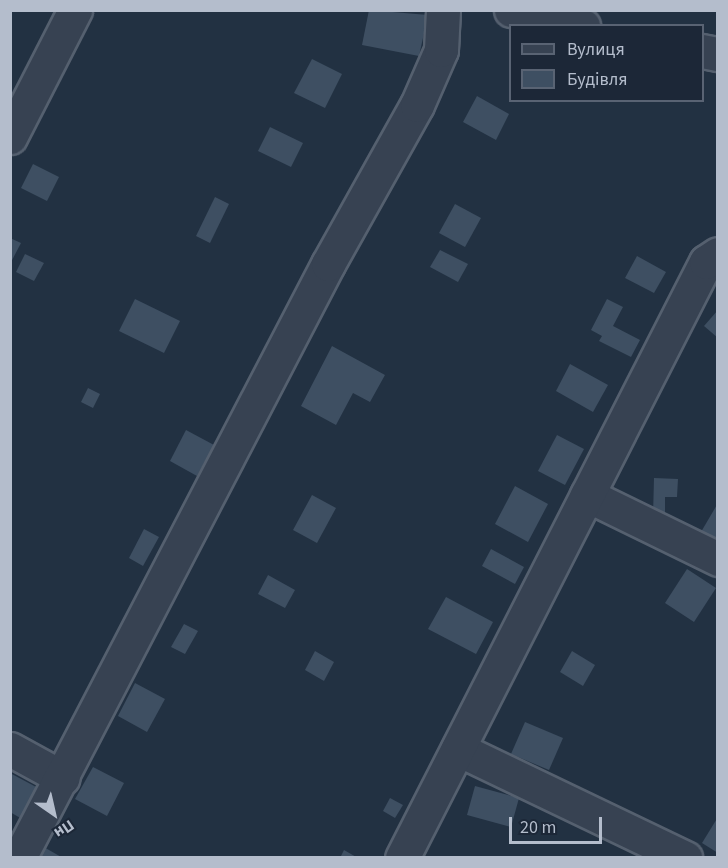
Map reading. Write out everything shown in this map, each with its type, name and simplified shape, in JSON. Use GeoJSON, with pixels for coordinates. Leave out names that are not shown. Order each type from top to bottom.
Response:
{"type":"FeatureCollection","features":[{"type":"Feature","properties":{"kind":"street"},"geometry":{"type":"LineString","coordinates":[[10,137],[75,10]]}},
{"type":"Feature","properties":{"kind":"street"},"geometry":{"type":"LineString","coordinates":[[19,858],[63,778],[328,264],[417,105],[441,50],[443,10]]}},
{"type":"Feature","properties":{"kind":"street"},"geometry":{"type":"LineString","coordinates":[[511,10],[574,24]]}},
{"type":"Feature","properties":{"kind":"street"},"geometry":{"type":"LineString","coordinates":[[402,858],[706,262],[717,254]]}},
{"type":"Feature","properties":{"kind":"street"},"geometry":{"type":"LineString","coordinates":[[587,495],[717,560]]}},
{"type":"Feature","properties":{"kind":"street"},"geometry":{"type":"LineString","coordinates":[[10,749],[63,778]]}},
{"type":"Feature","properties":{"kind":"street"},"geometry":{"type":"LineString","coordinates":[[458,749],[686,858]]}},
{"type":"Feature","properties":{"kind":"building"},"geometry":{"type":"Polygon","coordinates":[[[369,10],[428,15],[419,56],[362,45],[369,10]]]}},
{"type":"Feature","properties":{"kind":"building"},"geometry":{"type":"Polygon","coordinates":[[[312,59],[342,74],[325,108],[294,93],[312,59]]]}},
{"type":"Feature","properties":{"kind":"building"},"geometry":{"type":"Polygon","coordinates":[[[477,96],[509,114],[496,140],[463,122],[477,96]]]}},
{"type":"Feature","properties":{"kind":"building"},"geometry":{"type":"Polygon","coordinates":[[[270,127],[303,143],[291,167],[258,151],[270,127]]]}},
{"type":"Feature","properties":{"kind":"building"},"geometry":{"type":"Polygon","coordinates":[[[33,164],[59,177],[47,201],[21,188],[33,164]]]}},
{"type":"Feature","properties":{"kind":"building"},"geometry":{"type":"Polygon","coordinates":[[[215,197],[229,204],[210,243],[196,236],[215,197]]]}},
{"type":"Feature","properties":{"kind":"building"},"geometry":{"type":"Polygon","coordinates":[[[455,204],[481,218],[465,247],[439,233],[455,204]]]}},
{"type":"Feature","properties":{"kind":"building"},"geometry":{"type":"Polygon","coordinates":[[[10,238],[21,243],[10,264],[10,238]]]}},
{"type":"Feature","properties":{"kind":"building"},"geometry":{"type":"Polygon","coordinates":[[[440,250],[468,264],[458,282],[430,267],[440,250]]]}},
{"type":"Feature","properties":{"kind":"building"},"geometry":{"type":"Polygon","coordinates":[[[25,254],[44,263],[34,281],[16,272],[25,254]]]}},
{"type":"Feature","properties":{"kind":"building"},"geometry":{"type":"Polygon","coordinates":[[[637,256],[666,272],[654,293],[625,278],[637,256]]]}},
{"type":"Feature","properties":{"kind":"building"},"geometry":{"type":"Polygon","coordinates":[[[135,299],[180,321],[164,353],[119,331],[135,299]]]}},
{"type":"Feature","properties":{"kind":"building"},"geometry":{"type":"Polygon","coordinates":[[[607,299],[623,307],[613,326],[640,340],[631,357],[599,341],[602,336],[591,330],[607,299]]]}},
{"type":"Feature","properties":{"kind":"building"},"geometry":{"type":"Polygon","coordinates":[[[718,310],[718,338],[704,326],[718,310]]]}},
{"type":"Feature","properties":{"kind":"building"},"geometry":{"type":"Polygon","coordinates":[[[332,346],[385,375],[370,402],[353,393],[336,425],[301,406],[332,346]]]}},
{"type":"Feature","properties":{"kind":"building"},"geometry":{"type":"Polygon","coordinates":[[[570,364],[608,385],[593,412],[556,391],[570,364]]]}},
{"type":"Feature","properties":{"kind":"building"},"geometry":{"type":"Polygon","coordinates":[[[88,388],[100,394],[93,408],[81,402],[88,388]]]}},
{"type":"Feature","properties":{"kind":"building"},"geometry":{"type":"Polygon","coordinates":[[[186,430],[214,445],[197,476],[170,461],[186,430]]]}},
{"type":"Feature","properties":{"kind":"building"},"geometry":{"type":"Polygon","coordinates":[[[557,435],[584,449],[565,485],[538,471],[557,435]]]}},
{"type":"Feature","properties":{"kind":"building"},"geometry":{"type":"Polygon","coordinates":[[[654,478],[678,479],[677,497],[665,497],[665,516],[653,516],[654,478]]]}},
{"type":"Feature","properties":{"kind":"building"},"geometry":{"type":"Polygon","coordinates":[[[515,486],[548,504],[528,542],[495,524],[515,486]]]}},
{"type":"Feature","properties":{"kind":"building"},"geometry":{"type":"Polygon","coordinates":[[[312,495],[336,508],[317,543],[293,530],[312,495]]]}},
{"type":"Feature","properties":{"kind":"building"},"geometry":{"type":"Polygon","coordinates":[[[718,503],[718,541],[701,532],[718,503]]]}},
{"type":"Feature","properties":{"kind":"building"},"geometry":{"type":"Polygon","coordinates":[[[144,529],[159,537],[143,566],[129,558],[144,529]]]}},
{"type":"Feature","properties":{"kind":"building"},"geometry":{"type":"Polygon","coordinates":[[[491,549],[524,567],[515,584],[482,566],[491,549]]]}},
{"type":"Feature","properties":{"kind":"building"},"geometry":{"type":"Polygon","coordinates":[[[687,569],[716,588],[694,622],[665,603],[687,569]]]}},
{"type":"Feature","properties":{"kind":"building"},"geometry":{"type":"Polygon","coordinates":[[[268,575],[295,590],[285,608],[258,594],[268,575]]]}},
{"type":"Feature","properties":{"kind":"building"},"geometry":{"type":"Polygon","coordinates":[[[446,597],[493,622],[476,654],[428,629],[446,597]]]}},
{"type":"Feature","properties":{"kind":"building"},"geometry":{"type":"Polygon","coordinates":[[[184,624],[198,631],[185,654],[171,647],[184,624]]]}},
{"type":"Feature","properties":{"kind":"building"},"geometry":{"type":"Polygon","coordinates":[[[315,651],[334,662],[324,681],[305,670],[315,651]]]}},
{"type":"Feature","properties":{"kind":"building"},"geometry":{"type":"Polygon","coordinates":[[[572,651],[595,665],[583,686],[560,672],[572,651]]]}},
{"type":"Feature","properties":{"kind":"building"},"geometry":{"type":"Polygon","coordinates":[[[135,683],[165,699],[147,732],[118,716],[135,683]]]}},
{"type":"Feature","properties":{"kind":"building"},"geometry":{"type":"Polygon","coordinates":[[[525,722],[563,738],[549,770],[511,754],[525,722]]]}},
{"type":"Feature","properties":{"kind":"building"},"geometry":{"type":"Polygon","coordinates":[[[93,767],[124,783],[107,816],[75,799],[93,767]]]}},
{"type":"Feature","properties":{"kind":"building"},"geometry":{"type":"Polygon","coordinates":[[[10,773],[38,788],[22,819],[10,812],[10,773]]]}},
{"type":"Feature","properties":{"kind":"building"},"geometry":{"type":"Polygon","coordinates":[[[475,786],[519,798],[511,827],[467,815],[475,786]]]}},
{"type":"Feature","properties":{"kind":"building"},"geometry":{"type":"Polygon","coordinates":[[[390,798],[403,805],[395,818],[383,811],[390,798]]]}},
{"type":"Feature","properties":{"kind":"building"},"geometry":{"type":"Polygon","coordinates":[[[718,817],[718,853],[702,843],[718,817]]]}},
{"type":"Feature","properties":{"kind":"building"},"geometry":{"type":"Polygon","coordinates":[[[42,846],[63,858],[36,858],[42,846]]]}},
{"type":"Feature","properties":{"kind":"building"},"geometry":{"type":"Polygon","coordinates":[[[344,850],[358,858],[340,858],[344,850]]]}}]}
